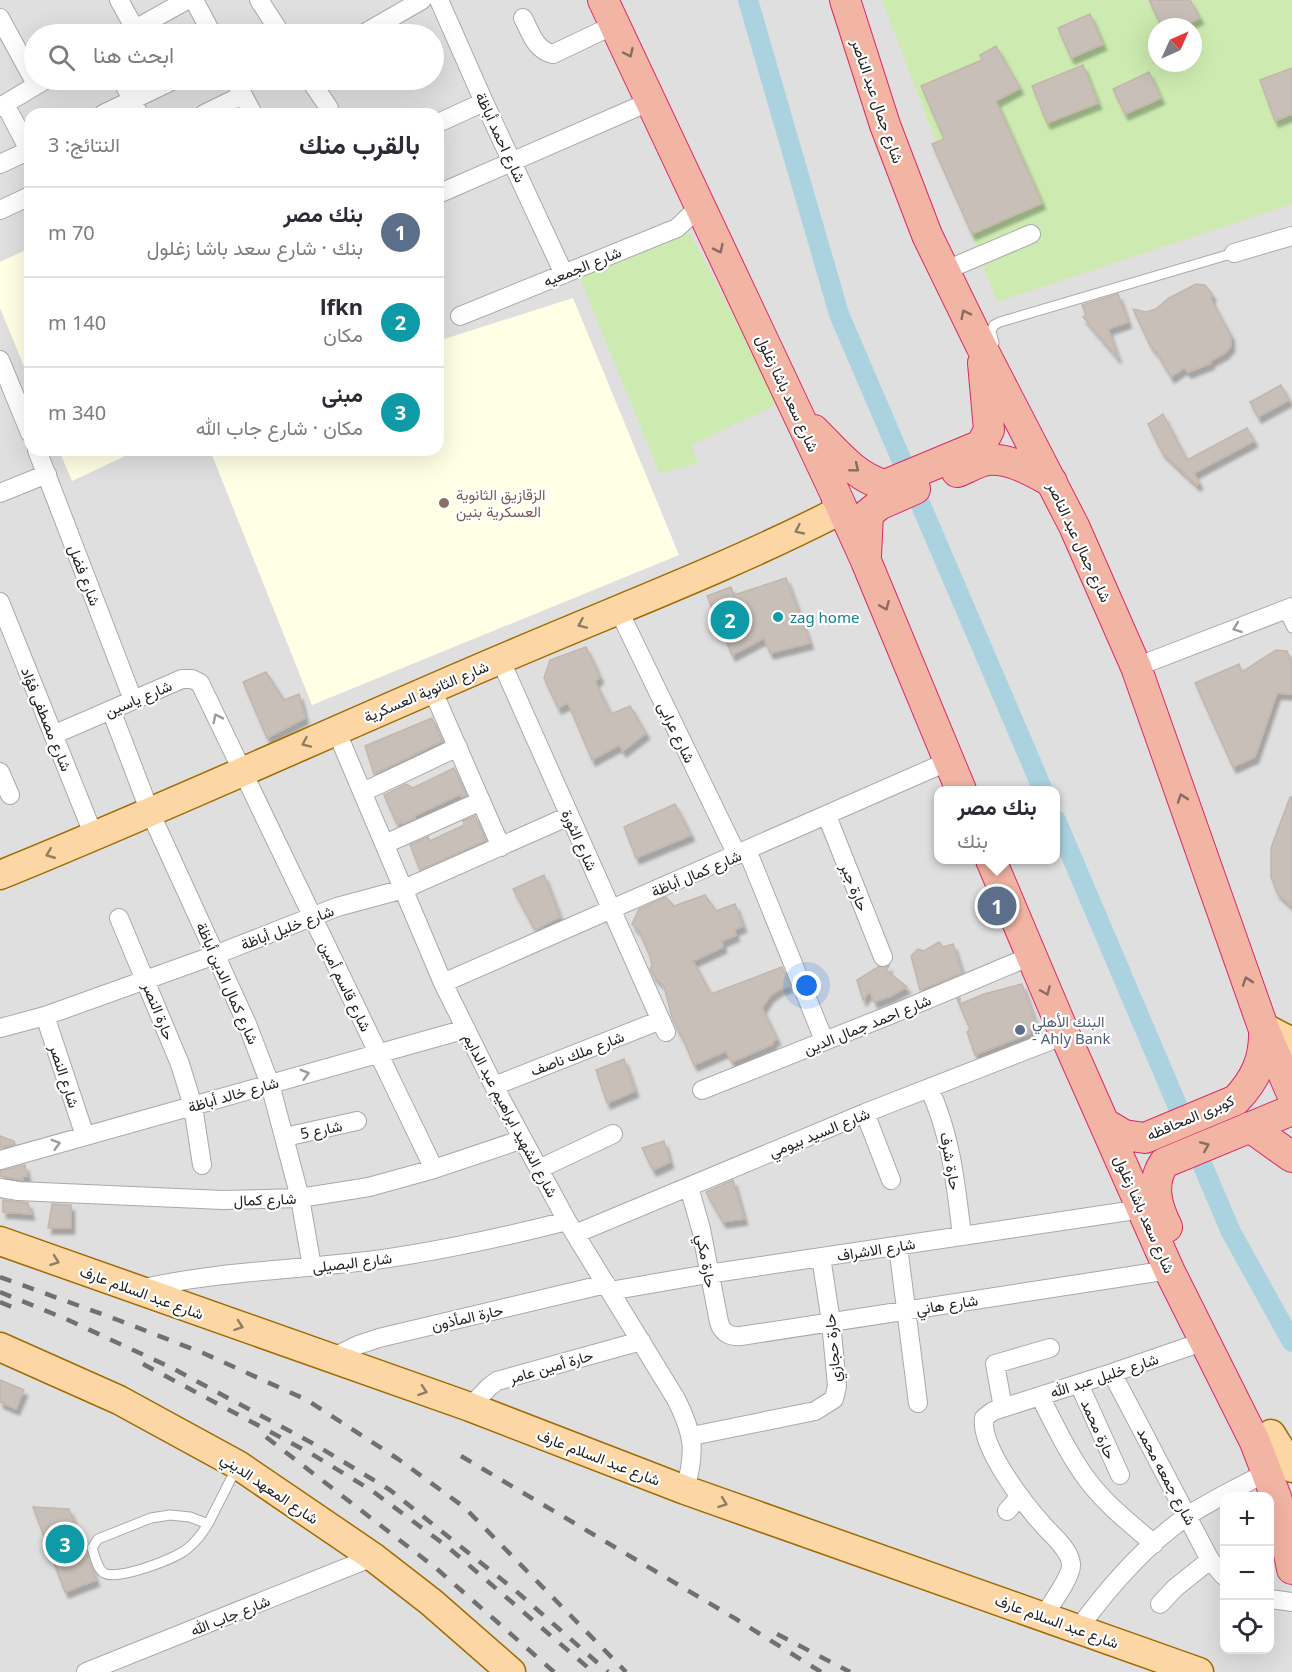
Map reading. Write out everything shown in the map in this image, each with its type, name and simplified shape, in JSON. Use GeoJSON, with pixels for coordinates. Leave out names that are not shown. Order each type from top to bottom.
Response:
{"type":"FeatureCollection","features":[{"type":"Feature","properties":{"kind":"highway","name":"شارع جمال عبد الناصر"},"geometry":{"type":"LineString","coordinates":[[844,0],[898,162],[944,272],[989,347],[1059,489],[1136,667],[1263,1027],[1292,1094]]}},
{"type":"Feature","properties":{"kind":"highway","name":"شارع سعد باشا زغلول"},"geometry":{"type":"LineString","coordinates":[[609,12],[866,561],[959,786]]}},
{"type":"Feature","properties":{"kind":"highway"},"geometry":{"type":"LineString","coordinates":[[984,452],[989,430],[989,347]]}},
{"type":"Feature","properties":{"kind":"highway"},"geometry":{"type":"LineString","coordinates":[[799,415],[842,458],[885,494]]}},
{"type":"Feature","properties":{"kind":"highway"},"geometry":{"type":"LineString","coordinates":[[866,561],[868,514],[885,494],[984,452],[1027,469],[1059,489]]}},
{"type":"Feature","properties":{"kind":"highway","name":"شارع سعد باشا زغلول"},"geometry":{"type":"LineString","coordinates":[[992,864],[1104,1123],[1271,1434],[1292,1492]]}},
{"type":"Feature","properties":{"kind":"highway","name":"كوبرى المحافظه"},"geometry":{"type":"LineString","coordinates":[[1104,1123],[1124,1136],[1140,1138],[1236,1100],[1248,1088],[1259,1067],[1264,1043],[1263,1027]]}},
{"type":"Feature","properties":{"kind":"highway"},"geometry":{"type":"LineString","coordinates":[[1153,1214],[1157,1206],[1155,1191],[1163,1165],[1292,1110]]}},
{"type":"Feature","properties":{"kind":"highway"},"geometry":{"type":"LineString","coordinates":[[1248,1128],[1292,1157]]}},
{"type":"Feature","properties":{"kind":"highway"},"geometry":{"type":"LineString","coordinates":[[1140,1138],[1163,1165]]}},
{"type":"Feature","properties":{"kind":"highway","name":"شارع سعد باشا زغلول"},"geometry":{"type":"LineString","coordinates":[[1153,1214],[1169,1270],[1255,1442],[1280,1470],[1283,1523],[1292,1569]]}},
{"type":"Feature","properties":{"kind":"main road","name":"شارع الثانوية العسكرية"},"geometry":{"type":"LineString","coordinates":[[0,875],[432,688],[696,577],[830,516],[837,508],[836,495]]}},
{"type":"Feature","properties":{"kind":"main road"},"geometry":{"type":"LineString","coordinates":[[1263,1027],[1292,1042]]}},
{"type":"Feature","properties":{"kind":"main road","name":"شارع عبد السلام عارف"},"geometry":{"type":"LineString","coordinates":[[0,1241],[470,1407],[685,1490],[1199,1672]]}},
{"type":"Feature","properties":{"kind":"main road","name":"شارع المعهد الديني"},"geometry":{"type":"LineString","coordinates":[[0,1347],[119,1400],[238,1465],[374,1557],[431,1602],[511,1672]]}},
{"type":"Feature","properties":{"kind":"main road"},"geometry":{"type":"LineString","coordinates":[[1271,1434],[1280,1470]]}},
{"type":"Feature","properties":{"kind":"street"},"geometry":{"type":"LineString","coordinates":[[119,0],[127,24]]}},
{"type":"Feature","properties":{"kind":"street"},"geometry":{"type":"LineString","coordinates":[[144,24],[187,0]]}},
{"type":"Feature","properties":{"kind":"street"},"geometry":{"type":"LineString","coordinates":[[194,0],[207,24]]}},
{"type":"Feature","properties":{"kind":"street"},"geometry":{"type":"LineString","coordinates":[[259,0],[275,24]]}},
{"type":"Feature","properties":{"kind":"street","name":"شارع احمد أباظة"},"geometry":{"type":"LineString","coordinates":[[439,0],[564,274]]}},
{"type":"Feature","properties":{"kind":"street"},"geometry":{"type":"LineString","coordinates":[[378,24],[411,3]]}},
{"type":"Feature","properties":{"kind":"street"},"geometry":{"type":"LineString","coordinates":[[523,18],[537,46],[553,54],[609,12]]}},
{"type":"Feature","properties":{"kind":"street"},"geometry":{"type":"LineString","coordinates":[[0,18],[24,56]]}},
{"type":"Feature","properties":{"kind":"street"},"geometry":{"type":"LineString","coordinates":[[24,140],[2,105],[27,90]]}},
{"type":"Feature","properties":{"kind":"street"},"geometry":{"type":"LineString","coordinates":[[127,90],[135,107],[160,90]]}},
{"type":"Feature","properties":{"kind":"street"},"geometry":{"type":"LineString","coordinates":[[212,108],[235,90]]}},
{"type":"Feature","properties":{"kind":"street"},"geometry":{"type":"LineString","coordinates":[[241,90],[250,108]]}},
{"type":"Feature","properties":{"kind":"street"},"geometry":{"type":"LineString","coordinates":[[317,90],[329,108]]}},
{"type":"Feature","properties":{"kind":"street"},"geometry":{"type":"LineString","coordinates":[[444,192],[651,101]]}},
{"type":"Feature","properties":{"kind":"street"},"geometry":{"type":"LineString","coordinates":[[444,120],[484,102]]}},
{"type":"Feature","properties":{"kind":"street"},"geometry":{"type":"LineString","coordinates":[[0,164],[24,153]]}},
{"type":"Feature","properties":{"kind":"street"},"geometry":{"type":"LineString","coordinates":[[0,210],[24,199]]}},
{"type":"Feature","properties":{"kind":"street","name":"شارع الجمعيه"},"geometry":{"type":"LineString","coordinates":[[460,316],[677,228],[699,207]]}},
{"type":"Feature","properties":{"kind":"street"},"geometry":{"type":"LineString","coordinates":[[944,272],[1031,234]]}},
{"type":"Feature","properties":{"kind":"street"},"geometry":{"type":"LineString","coordinates":[[1234,253],[1292,236]]}},
{"type":"Feature","properties":{"kind":"street"},"geometry":{"type":"LineString","coordinates":[[0,360],[24,418]]}},
{"type":"Feature","properties":{"kind":"street","name":"شارع فضل"},"geometry":{"type":"LineString","coordinates":[[40,456],[133,700]]}},
{"type":"Feature","properties":{"kind":"street"},"geometry":{"type":"LineString","coordinates":[[0,493],[47,474]]}},
{"type":"Feature","properties":{"kind":"street","name":"شارع مصطفى فؤاد"},"geometry":{"type":"LineString","coordinates":[[0,602],[94,836]]}},
{"type":"Feature","properties":{"kind":"street","name":"شارع عرابى"},"geometry":{"type":"LineString","coordinates":[[618,609],[742,853],[824,1041]]}},
{"type":"Feature","properties":{"kind":"street"},"geometry":{"type":"LineString","coordinates":[[1136,667],[1288,609]]}},
{"type":"Feature","properties":{"kind":"street","name":"شارع الثورة"},"geometry":{"type":"LineString","coordinates":[[500,659],[663,1026]]}},
{"type":"Feature","properties":{"kind":"street","name":"شارع ياسين"},"geometry":{"type":"LineString","coordinates":[[53,735],[182,679],[192,679],[200,683],[243,771]]}},
{"type":"Feature","properties":{"kind":"street"},"geometry":{"type":"LineString","coordinates":[[432,688],[501,847]]}},
{"type":"Feature","properties":{"kind":"street","name":"شارع كمال الدين أباظة"},"geometry":{"type":"LineString","coordinates":[[111,710],[150,812],[247,1024],[270,1084],[300,1198],[312,1267]]}},
{"type":"Feature","properties":{"kind":"street","name":"شارع الشهيد ابراهيم عبد الدايم"},"geometry":{"type":"LineString","coordinates":[[336,730],[443,983],[494,1086],[571,1227],[676,1399],[692,1436],[691,1463],[685,1490]]}},
{"type":"Feature","properties":{"kind":"street"},"geometry":{"type":"LineString","coordinates":[[363,792],[458,747]]}},
{"type":"Feature","properties":{"kind":"street","name":"شارع كمال أباظة"},"geometry":{"type":"LineString","coordinates":[[443,983],[949,761]]}},
{"type":"Feature","properties":{"kind":"street","name":"شارع قاسم أمين"},"geometry":{"type":"LineString","coordinates":[[243,771],[434,1169]]}},
{"type":"Feature","properties":{"kind":"street"},"geometry":{"type":"LineString","coordinates":[[0,772],[10,795]]}},
{"type":"Feature","properties":{"kind":"street"},"geometry":{"type":"LineString","coordinates":[[385,844],[482,801]]}},
{"type":"Feature","properties":{"kind":"street","name":"شارع خليل أباظة"},"geometry":{"type":"LineString","coordinates":[[0,1028],[45,1016],[215,955],[337,907],[404,889],[569,816]]}},
{"type":"Feature","properties":{"kind":"street","name":"حارة جبر"},"geometry":{"type":"LineString","coordinates":[[826,816],[883,957]]}},
{"type":"Feature","properties":{"kind":"street","name":"حارة النصر"},"geometry":{"type":"LineString","coordinates":[[119,918],[180,1064],[193,1106],[202,1165]]}},
{"type":"Feature","properties":{"kind":"street","name":"شارع احمد جمال الدين"},"geometry":{"type":"LineString","coordinates":[[702,1090],[1031,956]]}},
{"type":"Feature","properties":{"kind":"street","name":"شارع النصر"},"geometry":{"type":"LineString","coordinates":[[45,1016],[85,1136]]}},
{"type":"Feature","properties":{"kind":"street","name":"شارع ملك ناصف"},"geometry":{"type":"LineString","coordinates":[[494,1086],[663,1026]]}},
{"type":"Feature","properties":{"kind":"street","name":"شارع خالد أباظة"},"geometry":{"type":"LineString","coordinates":[[0,1160],[466,1029]]}},
{"type":"Feature","properties":{"kind":"street","name":"شارع السيد بيومي"},"geometry":{"type":"LineString","coordinates":[[571,1227],[688,1187],[865,1113],[1065,1035]]}},
{"type":"Feature","properties":{"kind":"street","name":"حارة شرف"},"geometry":{"type":"LineString","coordinates":[[929,1088],[946,1130],[951,1152],[962,1236]]}},
{"type":"Feature","properties":{"kind":"street"},"geometry":{"type":"LineString","coordinates":[[865,1113],[891,1180]]}},
{"type":"Feature","properties":{"kind":"street","name":"شارع 5"},"geometry":{"type":"LineString","coordinates":[[285,1137],[357,1121]]}},
{"type":"Feature","properties":{"kind":"street"},"geometry":{"type":"LineString","coordinates":[[539,1168],[613,1134]]}},
{"type":"Feature","properties":{"kind":"street","name":"شارع كمال"},"geometry":{"type":"LineString","coordinates":[[0,1188],[18,1191],[223,1200],[300,1198],[369,1187],[434,1169],[523,1139]]}},
{"type":"Feature","properties":{"kind":"street","name":"حارة مكي"},"geometry":{"type":"LineString","coordinates":[[688,1187],[701,1229],[719,1322],[727,1334]]}},
{"type":"Feature","properties":{"kind":"street","name":"شارع الاشراف"},"geometry":{"type":"LineString","coordinates":[[608,1287],[962,1236],[1153,1214]]}},
{"type":"Feature","properties":{"kind":"street","name":"شارع البصيلى"},"geometry":{"type":"LineString","coordinates":[[135,1290],[199,1278],[312,1267],[441,1249],[504,1236],[571,1227]]}},
{"type":"Feature","properties":{"kind":"street"},"geometry":{"type":"LineString","coordinates":[[898,1246],[918,1403]]}},
{"type":"Feature","properties":{"kind":"street","name":"حارة حجازي"},"geometry":{"type":"LineString","coordinates":[[692,1436],[815,1411],[834,1399],[837,1386],[831,1322],[821,1257]]}},
{"type":"Feature","properties":{"kind":"street","name":"شارع هاني"},"geometry":{"type":"LineString","coordinates":[[727,1334],[741,1336],[1169,1270]]}},
{"type":"Feature","properties":{"kind":"street","name":"حارة المأذون"},"geometry":{"type":"LineString","coordinates":[[330,1358],[379,1338],[608,1287]]}},
{"type":"Feature","properties":{"kind":"street","name":"حارة أمين عامر"},"geometry":{"type":"LineString","coordinates":[[470,1407],[497,1382],[641,1341]]}},
{"type":"Feature","properties":{"kind":"street","name":"شارع خليل عبد الله"},"geometry":{"type":"LineString","coordinates":[[1002,1408],[1205,1341]]}},
{"type":"Feature","properties":{"kind":"street"},"geometry":{"type":"LineString","coordinates":[[1043,1617],[1070,1573],[1071,1564],[1068,1554],[1007,1478],[983,1425],[988,1413],[1002,1408],[986,1366],[1050,1348]]}},
{"type":"Feature","properties":{"kind":"street","name":"شارع جمعه محمد"},"geometry":{"type":"LineString","coordinates":[[1113,1373],[1210,1560],[1220,1571]]}},
{"type":"Feature","properties":{"kind":"street","name":"حارة محمد"},"geometry":{"type":"LineString","coordinates":[[1079,1384],[1120,1475]]}},
{"type":"Feature","properties":{"kind":"street"},"geometry":{"type":"LineString","coordinates":[[1040,1396],[1056,1429],[1087,1479],[1103,1498],[1154,1544]]}},
{"type":"Feature","properties":{"kind":"street"},"geometry":{"type":"LineString","coordinates":[[1078,1629],[1110,1587],[1154,1544],[1188,1516],[1280,1470]]}},
{"type":"Feature","properties":{"kind":"street"},"geometry":{"type":"LineString","coordinates":[[1007,1511],[1020,1496]]}},
{"type":"Feature","properties":{"kind":"street","name":"شارع جاب الله"},"geometry":{"type":"LineString","coordinates":[[86,1672],[374,1557]]}},
{"type":"Feature","properties":{"kind":"street"},"geometry":{"type":"LineString","coordinates":[[1160,1604],[1175,1588],[1210,1560]]}},
{"type":"Feature","properties":{"kind":"street"},"geometry":{"type":"LineString","coordinates":[[1274,1600],[1292,1602]]}},
{"type":"Feature","properties":{"kind":"lane"},"geometry":{"type":"LineString","coordinates":[[989,347],[994,325],[1000,322],[1234,253]]}},
{"type":"Feature","properties":{"kind":"lane"},"geometry":{"type":"LineString","coordinates":[[1288,609],[1292,628]]}},
{"type":"Feature","properties":{"kind":"lane"},"geometry":{"type":"LineString","coordinates":[[208,1524],[190,1516],[170,1515],[151,1518],[98,1539],[92,1548],[100,1570],[106,1575],[121,1575],[186,1551],[199,1539],[208,1524],[238,1465]]}},
{"type":"Feature","properties":{"kind":"shaded area"},"geometry":{"type":"Polygon","coordinates":[[[0,0],[1292,0],[1292,1672],[0,1672],[0,0]]]}},
{"type":"Feature","properties":{"kind":"shaded area"},"geometry":{"type":"Polygon","coordinates":[[[24,251],[24,366],[0,308],[0,262],[24,251]]]}},
{"type":"Feature","properties":{"kind":"shaded area","name":"الزقازيق الثانوية العسكرية بنين"},"geometry":{"type":"Polygon","coordinates":[[[573,298],[679,555],[312,705],[212,456],[444,456],[444,339],[573,298]]]}},
{"type":"Feature","properties":{"kind":"shaded area"},"geometry":{"type":"Polygon","coordinates":[[[62,456],[125,456],[72,481],[62,456]]]}},
{"type":"Feature","properties":{"kind":"green space"},"geometry":{"type":"Polygon","coordinates":[[[882,0],[1292,0],[1292,204],[997,302],[882,0]]]}},
{"type":"Feature","properties":{"kind":"green space"},"geometry":{"type":"Polygon","coordinates":[[[689,232],[780,403],[691,445],[698,463],[660,474],[580,278],[689,232]]]}},
{"type":"Feature","properties":{"kind":"building"},"geometry":{"type":"Polygon","coordinates":[[[1149,0],[1190,0],[1200,18],[1158,18],[1149,0]]]}},
{"type":"Feature","properties":{"kind":"building"},"geometry":{"type":"Polygon","coordinates":[[[1090,14],[1103,44],[1071,58],[1058,28],[1090,14]]]}},
{"type":"Feature","properties":{"kind":"building"},"geometry":{"type":"Polygon","coordinates":[[[996,46],[1020,88],[996,101],[1042,203],[972,234],[932,144],[944,139],[921,86],[982,60],[980,55],[996,46]]]}},
{"type":"Feature","properties":{"kind":"building"},"geometry":{"type":"Polygon","coordinates":[[[1083,65],[1098,103],[1047,123],[1032,86],[1083,65]]]}},
{"type":"Feature","properties":{"kind":"building"},"geometry":{"type":"Polygon","coordinates":[[[1292,68],[1292,114],[1275,121],[1260,80],[1292,68]]]}},
{"type":"Feature","properties":{"kind":"building"},"geometry":{"type":"Polygon","coordinates":[[[1149,72],[1161,98],[1125,114],[1113,89],[1149,72]]]}},
{"type":"Feature","properties":{"kind":"building"},"geometry":{"type":"Polygon","coordinates":[[[1196,284],[1205,285],[1212,294],[1211,299],[1231,336],[1231,346],[1225,353],[1210,361],[1211,363],[1188,372],[1184,368],[1171,377],[1150,345],[1133,309],[1146,312],[1156,309],[1169,298],[1196,284]]]}},
{"type":"Feature","properties":{"kind":"building"},"geometry":{"type":"Polygon","coordinates":[[[1118,294],[1128,322],[1108,329],[1118,358],[1083,317],[1086,315],[1082,305],[1118,294]]]}},
{"type":"Feature","properties":{"kind":"building"},"geometry":{"type":"Polygon","coordinates":[[[1281,385],[1289,400],[1258,417],[1250,402],[1281,385]]]}},
{"type":"Feature","properties":{"kind":"building"},"geometry":{"type":"Polygon","coordinates":[[[1163,414],[1187,460],[1247,428],[1254,441],[1194,473],[1199,483],[1197,485],[1162,452],[1148,424],[1163,414]]]}},
{"type":"Feature","properties":{"kind":"building"},"geometry":{"type":"Polygon","coordinates":[[[786,578],[810,643],[770,653],[764,638],[732,655],[707,596],[731,587],[734,595],[786,578]]]}},
{"type":"Feature","properties":{"kind":"building"},"geometry":{"type":"Polygon","coordinates":[[[586,647],[600,677],[595,682],[611,714],[630,706],[646,733],[623,751],[619,745],[592,760],[568,703],[558,708],[544,678],[550,660],[586,647]]]}},
{"type":"Feature","properties":{"kind":"building"},"geometry":{"type":"Polygon","coordinates":[[[1276,650],[1287,651],[1292,664],[1292,694],[1277,693],[1255,757],[1233,767],[1195,683],[1239,664],[1242,672],[1276,650]]]}},
{"type":"Feature","properties":{"kind":"building"},"geometry":{"type":"Polygon","coordinates":[[[266,672],[284,700],[299,694],[305,718],[267,738],[243,682],[266,672]]]}},
{"type":"Feature","properties":{"kind":"building"},"geometry":{"type":"Polygon","coordinates":[[[432,718],[442,741],[374,774],[365,746],[432,718]]]}},
{"type":"Feature","properties":{"kind":"building"},"geometry":{"type":"Polygon","coordinates":[[[454,768],[466,795],[461,797],[461,794],[414,816],[415,818],[397,824],[384,795],[406,784],[413,788],[454,768]]]}},
{"type":"Feature","properties":{"kind":"building"},"geometry":{"type":"Polygon","coordinates":[[[1290,797],[1292,797],[1292,906],[1277,893],[1271,877],[1271,848],[1290,797]]]}},
{"type":"Feature","properties":{"kind":"building"},"geometry":{"type":"Polygon","coordinates":[[[675,804],[691,835],[636,858],[624,827],[675,804]]]}},
{"type":"Feature","properties":{"kind":"building"},"geometry":{"type":"Polygon","coordinates":[[[475,816],[486,840],[420,870],[410,845],[428,837],[430,841],[464,825],[463,821],[475,816]]]}},
{"type":"Feature","properties":{"kind":"building"},"geometry":{"type":"Polygon","coordinates":[[[544,875],[560,917],[535,930],[513,889],[544,875]]]}},
{"type":"Feature","properties":{"kind":"building"},"geometry":{"type":"Polygon","coordinates":[[[705,895],[716,911],[735,904],[743,926],[734,930],[736,935],[722,941],[723,947],[693,961],[711,994],[782,967],[790,986],[770,996],[762,1008],[777,1039],[773,1041],[773,1044],[732,1062],[726,1051],[694,1065],[672,1017],[664,986],[653,975],[650,969],[652,966],[650,956],[639,931],[632,924],[639,909],[666,897],[674,906],[705,895]]]}},
{"type":"Feature","properties":{"kind":"building"},"geometry":{"type":"Polygon","coordinates":[[[939,942],[943,947],[953,944],[962,973],[920,990],[911,956],[918,949],[924,951],[939,942]]]}},
{"type":"Feature","properties":{"kind":"building"},"geometry":{"type":"Polygon","coordinates":[[[889,966],[886,970],[907,987],[874,1002],[870,991],[863,1000],[857,980],[878,967],[889,966]]]}},
{"type":"Feature","properties":{"kind":"building"},"geometry":{"type":"Polygon","coordinates":[[[1022,984],[1036,1025],[1029,1030],[1030,1033],[975,1055],[967,1032],[970,1029],[957,999],[960,998],[960,1004],[984,994],[1022,984]]]}},
{"type":"Feature","properties":{"kind":"building"},"geometry":{"type":"Polygon","coordinates":[[[624,1059],[635,1091],[607,1103],[596,1070],[624,1059]]]}},
{"type":"Feature","properties":{"kind":"building"},"geometry":{"type":"Polygon","coordinates":[[[0,1136],[14,1141],[15,1144],[0,1148],[0,1136]]]}},
{"type":"Feature","properties":{"kind":"building"},"geometry":{"type":"Polygon","coordinates":[[[664,1141],[670,1162],[653,1170],[642,1148],[664,1141]]]}},
{"type":"Feature","properties":{"kind":"building"},"geometry":{"type":"Polygon","coordinates":[[[25,1165],[27,1176],[22,1177],[23,1180],[0,1176],[0,1171],[25,1165]]]}},
{"type":"Feature","properties":{"kind":"building"},"geometry":{"type":"Polygon","coordinates":[[[733,1180],[744,1219],[723,1222],[706,1192],[733,1180]]]}},
{"type":"Feature","properties":{"kind":"building"},"geometry":{"type":"Polygon","coordinates":[[[3,1200],[28,1203],[31,1214],[3,1212],[3,1200]]]}},
{"type":"Feature","properties":{"kind":"building"},"geometry":{"type":"Polygon","coordinates":[[[52,1204],[71,1205],[71,1228],[48,1228],[52,1204]]]}},
{"type":"Feature","properties":{"kind":"building"},"geometry":{"type":"Polygon","coordinates":[[[0,1380],[24,1390],[16,1409],[0,1402],[0,1380]]]}},
{"type":"Feature","properties":{"kind":"building"},"geometry":{"type":"Polygon","coordinates":[[[33,1507],[69,1509],[96,1580],[65,1592],[33,1507]]]}},
{"type":"Feature","properties":{"kind":"waterway"},"geometry":{"type":"LineString","coordinates":[[748,0],[839,314],[1041,786]]}},
{"type":"Feature","properties":{"kind":"waterway"},"geometry":{"type":"LineString","coordinates":[[1060,829],[1231,1232],[1292,1342]]}},
{"type":"Feature","properties":{"kind":"railway"},"geometry":{"type":"LineString","coordinates":[[0,1277],[203,1353],[307,1400],[398,1459],[464,1507],[626,1672]]}},
{"type":"Feature","properties":{"kind":"railway"},"geometry":{"type":"LineString","coordinates":[[0,1292],[66,1319],[172,1368],[314,1444],[390,1490],[516,1591],[608,1672]]}},
{"type":"Feature","properties":{"kind":"railway"},"geometry":{"type":"LineString","coordinates":[[0,1302],[22,1311]]}},
{"type":"Feature","properties":{"kind":"railway"},"geometry":{"type":"LineString","coordinates":[[143,1364],[310,1453],[371,1490],[449,1548],[593,1672]]}},
{"type":"Feature","properties":{"kind":"railway"},"geometry":{"type":"LineString","coordinates":[[266,1437],[437,1569],[554,1672]]}},
{"type":"Feature","properties":{"kind":"railway"},"geometry":{"type":"LineString","coordinates":[[461,1456],[821,1672]]}},
{"type":"Feature","properties":{"kind":"railway"},"geometry":{"type":"LineString","coordinates":[[777,1634],[850,1672]]}},
{"type":"Feature","properties":{"kind":"place","name":"الزقازيق الثانوية العسكرية بنين"},"geometry":{"type":"Point","coordinates":[444,503]}},
{"type":"Feature","properties":{"kind":"place","name":"zag home"},"geometry":{"type":"Point","coordinates":[778,617]}},
{"type":"Feature","properties":{"kind":"place","name":"lfkn"},"geometry":{"type":"Point","coordinates":[730,620]}},
{"type":"Feature","properties":{"kind":"place","name":"بنك مصر"},"geometry":{"type":"Point","coordinates":[997,906]}},
{"type":"Feature","properties":{"kind":"place","name":"البنك الأهلي - Ahly Bank"},"geometry":{"type":"Point","coordinates":[1020,1030]}},
{"type":"Feature","properties":{"kind":"place","name":"مبنى"},"geometry":{"type":"Point","coordinates":[65,1544]}}]}
